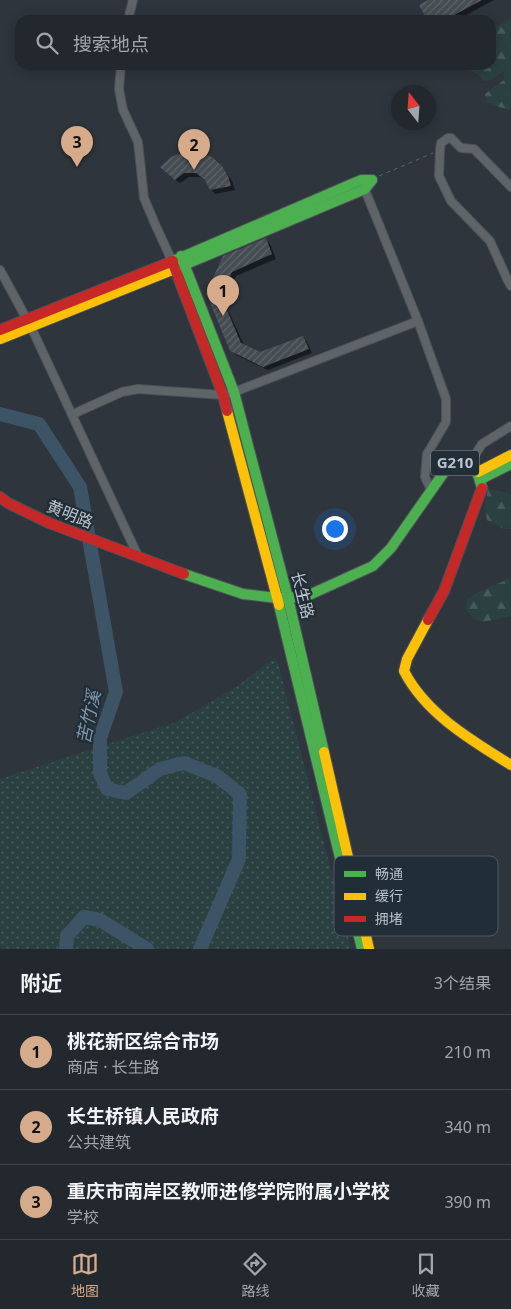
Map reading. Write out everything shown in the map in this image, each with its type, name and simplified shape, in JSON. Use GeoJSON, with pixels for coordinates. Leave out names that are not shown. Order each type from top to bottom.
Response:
{"type":"FeatureCollection","features":[{"type":"Feature","properties":{"kind":"main road"},"geometry":{"type":"LineString","coordinates":[[0,330],[29,323],[178,263],[366,183]]}},
{"type":"Feature","properties":{"kind":"main road","name":"长生路"},"geometry":{"type":"LineString","coordinates":[[178,263],[228,394],[288,598],[348,856]]}},
{"type":"Feature","properties":{"kind":"main road"},"geometry":{"type":"LineString","coordinates":[[0,340],[29,323]]}},
{"type":"Feature","properties":{"kind":"main road","name":"长生路"},"geometry":{"type":"LineString","coordinates":[[228,394],[340,856]]}},
{"type":"Feature","properties":{"kind":"main road"},"geometry":{"type":"LineString","coordinates":[[479,476],[511,455]]}},
{"type":"Feature","properties":{"kind":"main road","name":"G210"},"geometry":{"type":"LineString","coordinates":[[135,556],[243,594],[278,598],[309,594],[373,566],[391,548],[447,468],[458,462],[470,463],[479,476],[482,489],[444,592],[407,659],[404,671],[409,682],[419,695],[449,724],[511,765]]}},
{"type":"Feature","properties":{"kind":"main road"},"geometry":{"type":"LineString","coordinates":[[479,476],[511,464]]}},
{"type":"Feature","properties":{"kind":"main road","name":"黄明路"},"geometry":{"type":"LineString","coordinates":[[0,497],[8,503],[49,523],[135,556]]}},
{"type":"Feature","properties":{"kind":"main road","name":"长生路"},"geometry":{"type":"LineString","coordinates":[[359,936],[362,949]]}},
{"type":"Feature","properties":{"kind":"main road","name":"长生路"},"geometry":{"type":"LineString","coordinates":[[366,936],[369,949]]}},
{"type":"Feature","properties":{"kind":"street"},"geometry":{"type":"LineString","coordinates":[[129,15],[133,0]]}},
{"type":"Feature","properties":{"kind":"street"},"geometry":{"type":"LineString","coordinates":[[121,70],[119,89],[123,110],[138,142],[144,198],[155,224],[178,263]]}},
{"type":"Feature","properties":{"kind":"street"},"geometry":{"type":"LineString","coordinates":[[511,187],[474,149],[461,148],[451,138],[441,143],[439,176],[451,201],[490,241],[511,286]]}},
{"type":"Feature","properties":{"kind":"street"},"geometry":{"type":"LineString","coordinates":[[366,183],[446,399],[446,422],[427,454],[425,477],[432,490]]}},
{"type":"Feature","properties":{"kind":"street"},"geometry":{"type":"LineString","coordinates":[[1,273],[29,323],[73,414],[135,556]]}},
{"type":"Feature","properties":{"kind":"street"},"geometry":{"type":"LineString","coordinates":[[73,414],[122,392],[138,389],[228,394],[418,321]]}},
{"type":"Feature","properties":{"kind":"street"},"geometry":{"type":"LineString","coordinates":[[470,463],[482,444],[511,426]]}},
{"type":"Feature","properties":{"kind":"path"},"geometry":{"type":"LineString","coordinates":[[366,183],[440,150]]}},
{"type":"Feature","properties":{"kind":"green space"},"geometry":{"type":"Polygon","coordinates":[[[511,19],[511,110],[487,102],[485,94],[504,80],[504,71],[491,80],[483,81],[479,75],[469,70],[496,70],[496,26],[511,19]]]}},
{"type":"Feature","properties":{"kind":"green space"},"geometry":{"type":"Polygon","coordinates":[[[488,488],[511,494],[511,529],[504,529],[487,520],[484,509],[488,488]]]}},
{"type":"Feature","properties":{"kind":"green space"},"geometry":{"type":"Polygon","coordinates":[[[511,578],[511,616],[482,622],[474,619],[466,610],[467,599],[478,592],[511,578]]]}},
{"type":"Feature","properties":{"kind":"green space"},"geometry":{"type":"Polygon","coordinates":[[[274,658],[278,663],[334,882],[334,936],[348,936],[351,949],[1,949],[0,779],[176,722],[235,688],[274,658]]]}},
{"type":"Feature","properties":{"kind":"building"},"geometry":{"type":"Polygon","coordinates":[[[428,0],[482,0],[454,15],[424,15],[419,5],[428,0]]]}},
{"type":"Feature","properties":{"kind":"building"},"geometry":{"type":"Polygon","coordinates":[[[187,151],[199,152],[212,157],[222,166],[231,186],[210,190],[205,180],[196,173],[184,173],[175,180],[160,167],[171,157],[187,151]]]}},
{"type":"Feature","properties":{"kind":"building"},"geometry":{"type":"Polygon","coordinates":[[[266,238],[272,254],[232,272],[221,296],[241,343],[260,352],[303,336],[309,349],[263,367],[230,351],[206,293],[223,256],[266,238]]]}},
{"type":"Feature","properties":{"kind":"waterway","name":"苦竹溪"},"geometry":{"type":"LineString","coordinates":[[0,414],[39,424],[80,487],[116,692],[100,738],[100,773],[107,789],[126,793],[160,769],[184,763],[217,776],[240,794],[239,859],[200,949]]}},
{"type":"Feature","properties":{"kind":"waterway","name":"苦竹溪"},"geometry":{"type":"LineString","coordinates":[[66,949],[67,936],[84,917],[100,920],[147,949]]}},
{"type":"Feature","properties":{"kind":"traffic: fast"},"geometry":{"type":"LineString","coordinates":[[173,261],[361,180],[372,180]]}},
{"type":"Feature","properties":{"kind":"traffic: fast"},"geometry":{"type":"LineString","coordinates":[[172,270],[365,189],[372,180]]}},
{"type":"Feature","properties":{"kind":"traffic: fast"},"geometry":{"type":"LineString","coordinates":[[181,256],[234,392],[288,598],[324,752]]}},
{"type":"Feature","properties":{"kind":"traffic: fast"},"geometry":{"type":"LineString","coordinates":[[184,574],[243,594],[277,598],[309,595],[373,566],[391,548],[447,468],[458,461],[470,463],[478,475],[482,488]]}},
{"type":"Feature","properties":{"kind":"traffic: fast"},"geometry":{"type":"LineString","coordinates":[[481,479],[511,464]]}},
{"type":"Feature","properties":{"kind":"traffic: fast"},"geometry":{"type":"LineString","coordinates":[[279,605],[340,856]]}},
{"type":"Feature","properties":{"kind":"traffic: fast"},"geometry":{"type":"LineString","coordinates":[[359,936],[362,949]]}},
{"type":"Feature","properties":{"kind":"traffic: slow"},"geometry":{"type":"LineString","coordinates":[[0,339],[172,270]]}},
{"type":"Feature","properties":{"kind":"traffic: slow"},"geometry":{"type":"LineString","coordinates":[[227,411],[279,605]]}},
{"type":"Feature","properties":{"kind":"traffic: slow"},"geometry":{"type":"LineString","coordinates":[[478,472],[511,455]]}},
{"type":"Feature","properties":{"kind":"traffic: slow"},"geometry":{"type":"LineString","coordinates":[[428,620],[407,659],[404,671],[413,686],[437,713],[465,736],[511,765]]}},
{"type":"Feature","properties":{"kind":"traffic: slow"},"geometry":{"type":"LineString","coordinates":[[324,752],[348,856]]}},
{"type":"Feature","properties":{"kind":"traffic: slow"},"geometry":{"type":"LineString","coordinates":[[366,936],[369,949]]}},
{"type":"Feature","properties":{"kind":"traffic: jam"},"geometry":{"type":"LineString","coordinates":[[172,261],[223,395],[227,411]]}},
{"type":"Feature","properties":{"kind":"traffic: jam"},"geometry":{"type":"LineString","coordinates":[[0,330],[173,261]]}},
{"type":"Feature","properties":{"kind":"traffic: jam"},"geometry":{"type":"LineString","coordinates":[[428,620],[444,591],[482,488]]}},
{"type":"Feature","properties":{"kind":"traffic: jam"},"geometry":{"type":"LineString","coordinates":[[0,497],[8,503],[49,523],[184,574]]}},
{"type":"Feature","properties":{"kind":"place","name":"重庆市南岸区教师进修学院附属小学校"},"geometry":{"type":"Point","coordinates":[77,167]}},
{"type":"Feature","properties":{"kind":"place","name":"长生桥镇人民政府"},"geometry":{"type":"Point","coordinates":[194,170]}},
{"type":"Feature","properties":{"kind":"place","name":"桃花新区综合市场"},"geometry":{"type":"Point","coordinates":[223,316]}}]}
